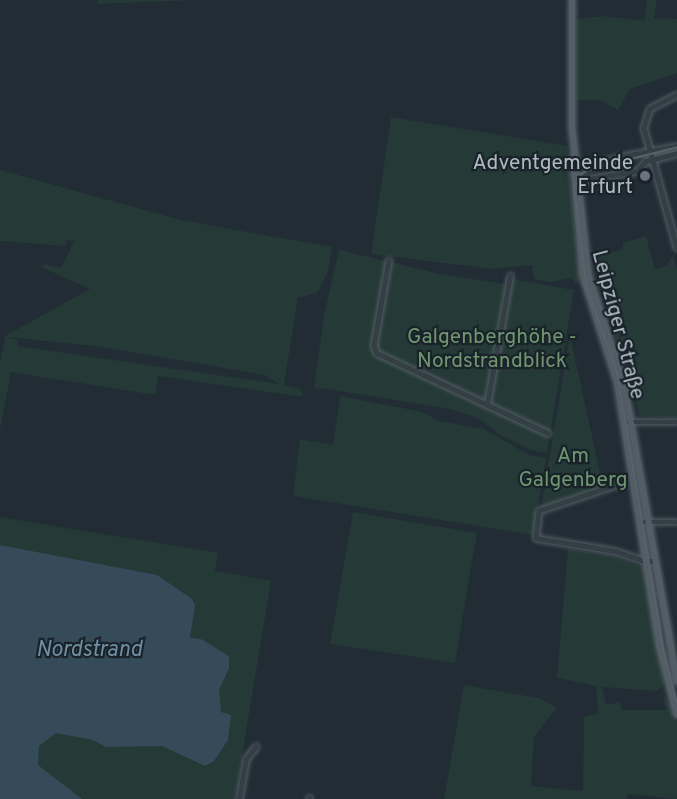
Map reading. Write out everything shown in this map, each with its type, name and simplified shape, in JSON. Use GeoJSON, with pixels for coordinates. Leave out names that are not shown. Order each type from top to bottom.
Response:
{"type":"FeatureCollection","features":[{"type":"Feature","properties":{"kind":"main road","name":"Leipziger Straße"},"geometry":{"type":"LineString","coordinates":[[572,0],[574,172],[583,276],[614,369],[627,422]]}},
{"type":"Feature","properties":{"kind":"main road","name":"Leipziger Straße"},"geometry":{"type":"LineString","coordinates":[[574,172],[578,182],[590,285],[619,368],[643,522],[677,681]]}},
{"type":"Feature","properties":{"kind":"main road","name":"Leipziger Straße"},"geometry":{"type":"LineString","coordinates":[[653,561],[660,644],[674,689],[677,715]]}},
{"type":"Feature","properties":{"kind":"street"},"geometry":{"type":"LineString","coordinates":[[677,95],[659,101],[645,119],[650,156],[677,248]]}},
{"type":"Feature","properties":{"kind":"street"},"geometry":{"type":"LineString","coordinates":[[677,146],[650,156],[637,171],[578,182],[574,172],[650,156],[677,153]]}},
{"type":"Feature","properties":{"kind":"street"},"geometry":{"type":"LineString","coordinates":[[389,260],[375,350],[548,433]]}},
{"type":"Feature","properties":{"kind":"street"},"geometry":{"type":"LineString","coordinates":[[487,404],[510,276]]}},
{"type":"Feature","properties":{"kind":"street"},"geometry":{"type":"LineString","coordinates":[[627,422],[677,422]]}},
{"type":"Feature","properties":{"kind":"street"},"geometry":{"type":"LineString","coordinates":[[616,484],[539,511],[536,538],[615,551],[653,561]]}},
{"type":"Feature","properties":{"kind":"street"},"geometry":{"type":"LineString","coordinates":[[643,522],[677,522]]}},
{"type":"Feature","properties":{"kind":"street"},"geometry":{"type":"LineString","coordinates":[[239,799],[246,759],[255,746]]}},
{"type":"Feature","properties":{"kind":"green space"},"geometry":{"type":"Polygon","coordinates":[[[98,0],[197,0],[97,4],[98,0]]]}},
{"type":"Feature","properties":{"kind":"green space"},"geometry":{"type":"Polygon","coordinates":[[[647,0],[657,0],[654,18],[677,19],[677,73],[630,89],[618,110],[600,100],[575,100],[575,19],[603,16],[644,21],[647,0]]]}},
{"type":"Feature","properties":{"kind":"green space"},"geometry":{"type":"Polygon","coordinates":[[[391,117],[567,146],[580,281],[575,284],[572,278],[550,282],[534,279],[532,265],[492,269],[371,254],[391,117]]]}},
{"type":"Feature","properties":{"kind":"green space"},"geometry":{"type":"Polygon","coordinates":[[[0,170],[181,220],[332,247],[328,271],[318,292],[298,298],[284,385],[301,389],[303,397],[158,376],[155,395],[11,372],[0,430],[0,364],[5,336],[90,289],[41,267],[45,264],[61,268],[74,241],[67,240],[65,246],[0,241],[0,170]],[[7,337],[18,340],[18,346],[279,384],[265,375],[102,347],[7,337]]]}},
{"type":"Feature","properties":{"kind":"green space"},"geometry":{"type":"Polygon","coordinates":[[[646,236],[655,269],[666,266],[677,250],[673,257],[677,269],[677,418],[640,416],[600,287],[603,273],[595,265],[595,256],[623,249],[622,243],[646,236]]]}},
{"type":"Feature","properties":{"kind":"green space","name":"Galgenberghöhe - Nordstrandblick"},"geometry":{"type":"Polygon","coordinates":[[[339,250],[440,274],[511,285],[512,279],[574,290],[547,453],[531,450],[500,435],[478,418],[451,409],[314,387],[324,315],[339,250]]]}},
{"type":"Feature","properties":{"kind":"green space","name":"Am Galgenberg"},"geometry":{"type":"Polygon","coordinates":[[[570,335],[603,486],[541,508],[570,335]]]}},
{"type":"Feature","properties":{"kind":"green space"},"geometry":{"type":"Polygon","coordinates":[[[340,396],[423,412],[439,421],[484,429],[529,455],[546,458],[533,535],[293,496],[300,439],[333,445],[340,396]]]}},
{"type":"Feature","properties":{"kind":"green space"},"geometry":{"type":"Polygon","coordinates":[[[353,512],[477,533],[455,663],[330,644],[353,512]]]}},
{"type":"Feature","properties":{"kind":"green space","name":"Nordstrand"},"geometry":{"type":"Polygon","coordinates":[[[0,517],[218,553],[215,571],[271,581],[235,799],[0,799],[0,517]]]}},
{"type":"Feature","properties":{"kind":"green space"},"geometry":{"type":"Polygon","coordinates":[[[568,549],[614,556],[644,568],[665,685],[656,691],[602,687],[606,705],[620,702],[622,710],[666,710],[663,697],[668,698],[677,722],[677,799],[628,794],[627,799],[444,799],[464,685],[539,698],[557,708],[534,737],[531,786],[583,791],[584,717],[598,714],[596,686],[557,678],[568,549]]]}},
{"type":"Feature","properties":{"kind":"water","name":"Nordstrand"},"geometry":{"type":"Polygon","coordinates":[[[0,545],[157,575],[192,599],[195,605],[190,638],[201,639],[229,656],[229,668],[219,690],[221,712],[231,715],[228,740],[214,761],[205,766],[162,746],[106,747],[93,740],[56,733],[39,746],[38,765],[82,799],[0,799],[0,545]]]}},
{"type":"Feature","properties":{"kind":"tram line"},"geometry":{"type":"LineString","coordinates":[[677,148],[588,170],[578,178],[575,189],[587,286],[618,375],[665,656],[677,702]]}},
{"type":"Feature","properties":{"kind":"place","name":"Adventgemeinde Erfurt"},"geometry":{"type":"Point","coordinates":[645,176]}}]}
